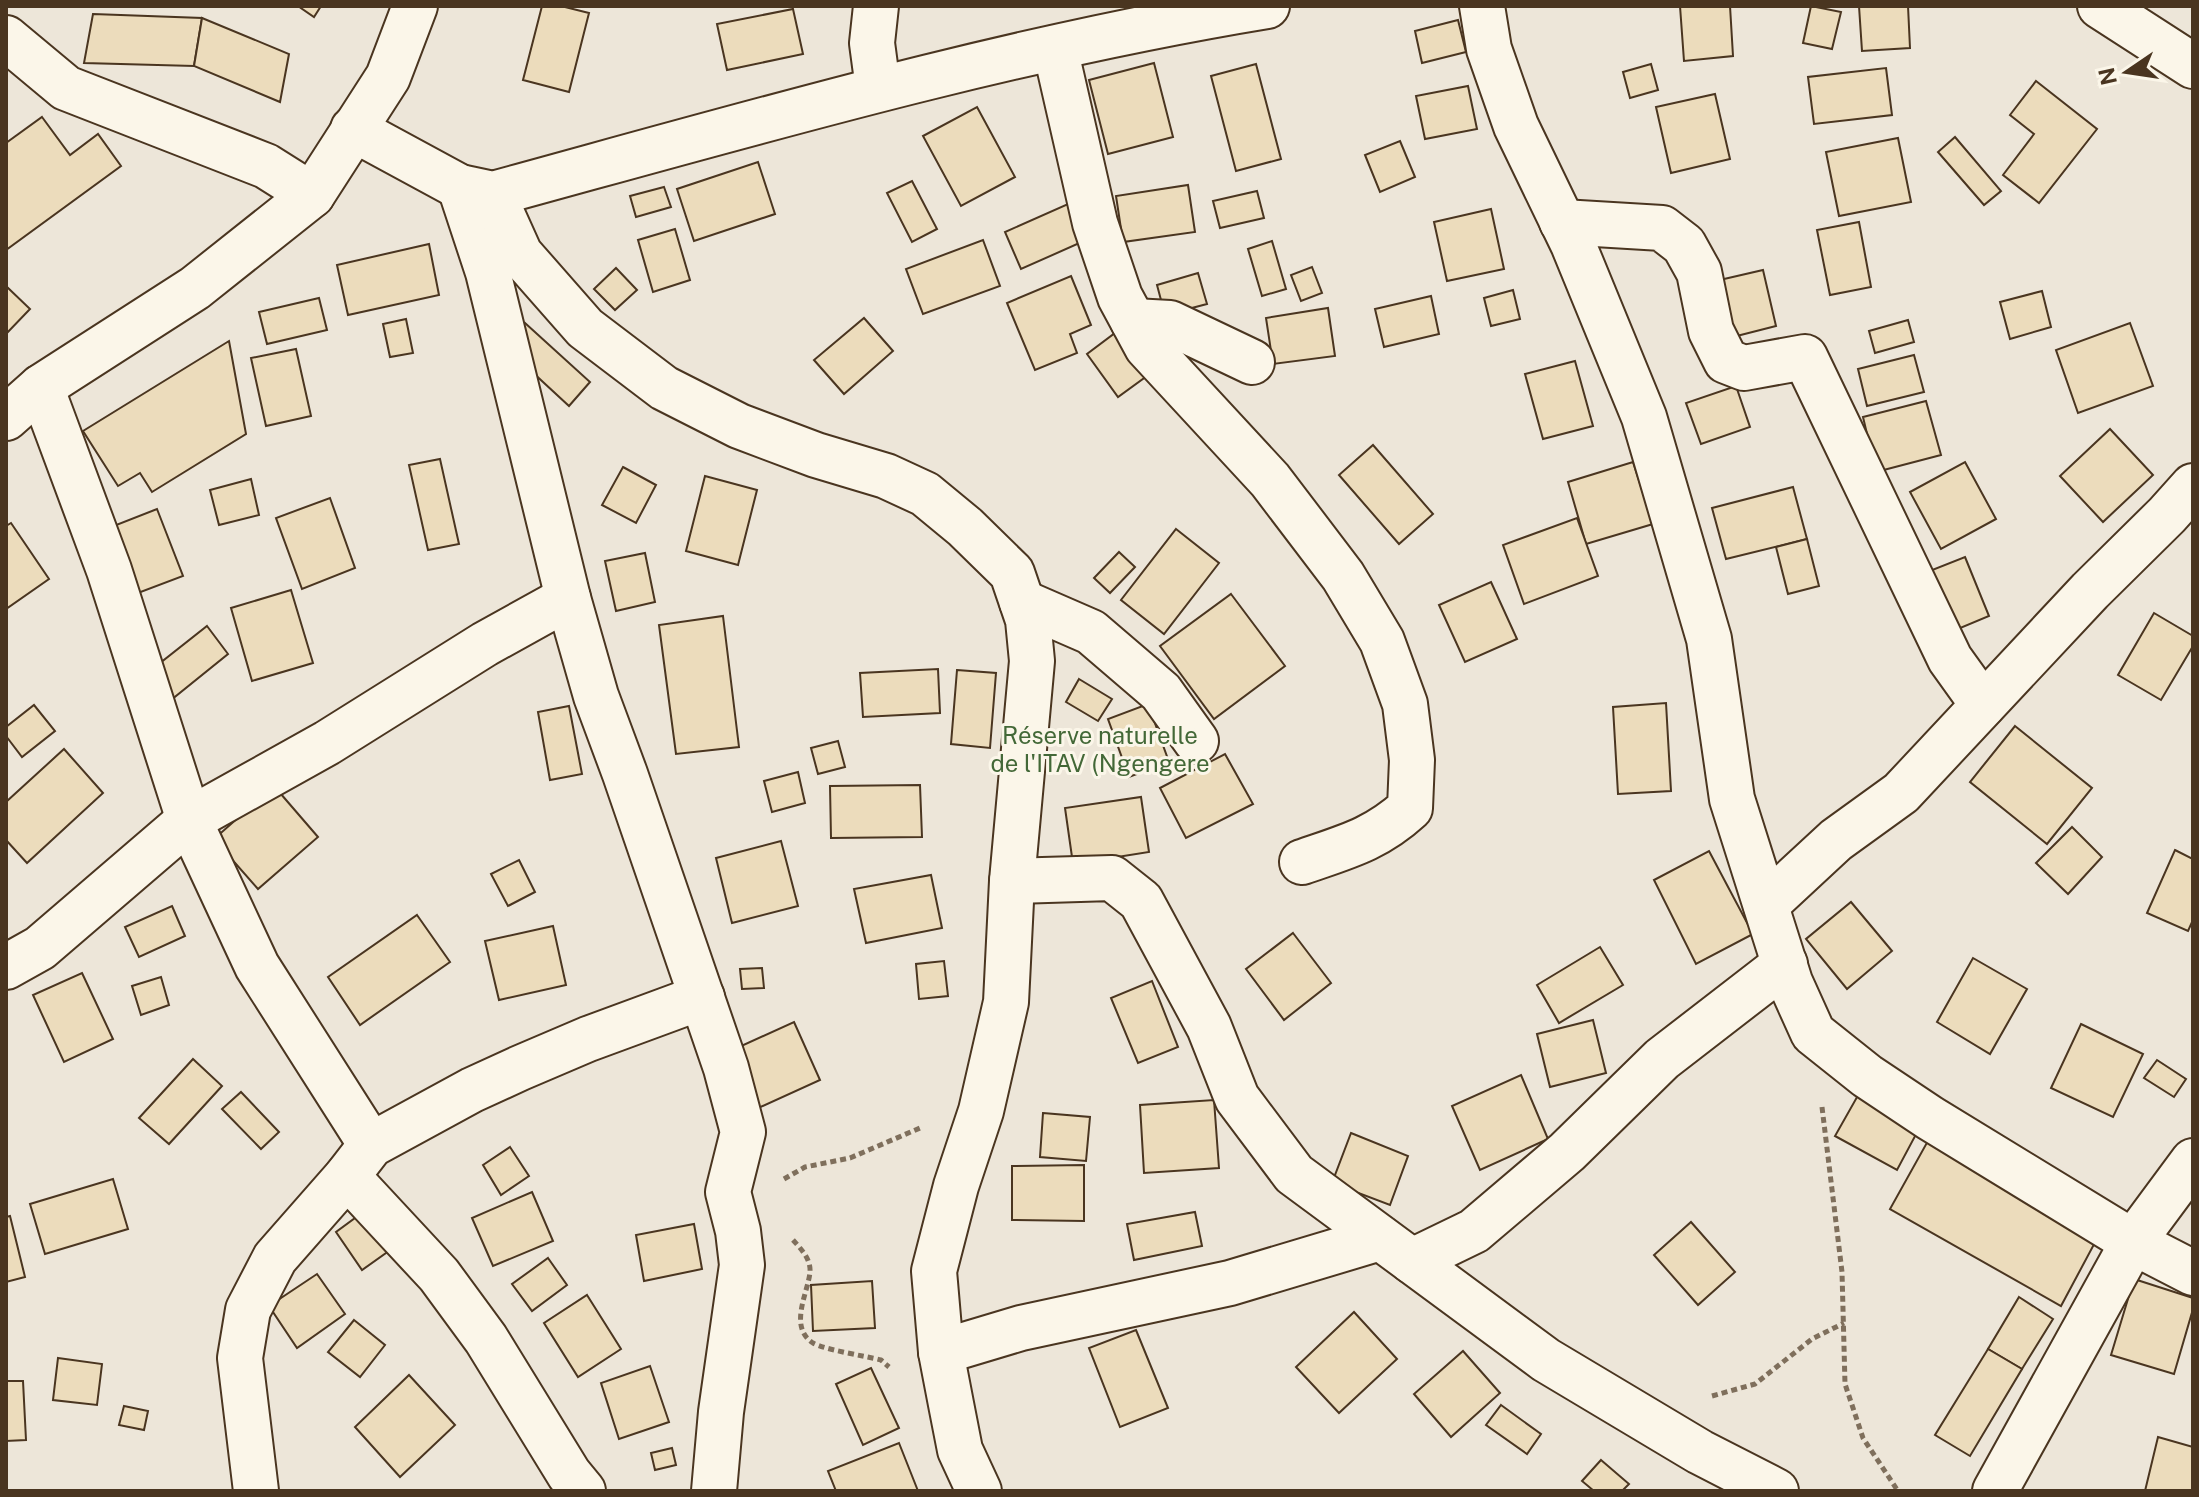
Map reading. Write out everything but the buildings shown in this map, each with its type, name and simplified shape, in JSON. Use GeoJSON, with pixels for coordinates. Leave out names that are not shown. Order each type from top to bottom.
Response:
{"type":"FeatureCollection","features":[{"type":"Feature","properties":{"kind":"street"},"geometry":{"type":"LineString","coordinates":[[6,418],[41,387],[195,288],[312,195],[388,77],[415,6]]}},
{"type":"Feature","properties":{"kind":"street"},"geometry":{"type":"LineString","coordinates":[[876,6],[872,43],[878,88]]}},
{"type":"Feature","properties":{"kind":"street"},"geometry":{"type":"LineString","coordinates":[[477,190],[878,88],[1185,19],[1267,6]]}},
{"type":"Feature","properties":{"kind":"street"},"geometry":{"type":"LineString","coordinates":[[1482,6],[1489,49],[1516,126],[1562,222],[1644,417],[1709,639],[1732,799],[1785,964],[1813,1033],[1892,1093],[2133,1242],[2193,1273]]}},
{"type":"Feature","properties":{"kind":"street"},"geometry":{"type":"LineString","coordinates":[[2100,6],[2193,66]]}},
{"type":"Feature","properties":{"kind":"street"},"geometry":{"type":"LineString","coordinates":[[6,38],[66,88],[266,166],[312,195]]}},
{"type":"Feature","properties":{"kind":"street"},"geometry":{"type":"LineString","coordinates":[[1055,48],[1095,223],[1120,297],[1147,347],[1270,480],[1343,576],[1382,641],[1405,704],[1412,760],[1410,808],[1388,828],[1369,838],[1302,862]]}},
{"type":"Feature","properties":{"kind":"street"},"geometry":{"type":"LineString","coordinates":[[353,129],[477,190],[520,254],[585,328],[664,388],[739,426],[816,455],[886,476],[925,494],[965,527],[1012,573],[1028,620],[1032,661],[1012,881],[1006,1002],[983,1100],[934,1271],[941,1352],[960,1450],[979,1491]]}},
{"type":"Feature","properties":{"kind":"street"},"geometry":{"type":"LineString","coordinates":[[477,190],[488,272],[568,598],[596,696],[726,1068],[743,1132],[728,1192],[742,1265],[721,1412],[714,1491]]}},
{"type":"Feature","properties":{"kind":"street"},"geometry":{"type":"LineString","coordinates":[[1562,222],[1662,228],[1684,245],[1699,272],[1711,331],[1726,361],[1744,368],[1805,357],[1950,659],[1983,705]]}},
{"type":"Feature","properties":{"kind":"street"},"geometry":{"type":"LineString","coordinates":[[1133,321],[1170,323],[1252,362]]}},
{"type":"Feature","properties":{"kind":"street"},"geometry":{"type":"LineString","coordinates":[[41,387],[113,584],[189,820],[257,966],[359,1160],[486,1339],[569,1474],[583,1491]]}},
{"type":"Feature","properties":{"kind":"street"},"geometry":{"type":"LineString","coordinates":[[1766,905],[1836,840],[1901,793],[2193,486]]}},
{"type":"Feature","properties":{"kind":"street"},"geometry":{"type":"LineString","coordinates":[[6,967],[40,948],[189,820],[327,743],[485,644],[568,598]]}},
{"type":"Feature","properties":{"kind":"street"},"geometry":{"type":"LineString","coordinates":[[1022,602],[1091,632],[1161,692],[1196,741]]}},
{"type":"Feature","properties":{"kind":"street"},"geometry":{"type":"LineString","coordinates":[[1012,881],[1112,878],[1141,901],[1209,1027],[1237,1098],[1294,1174],[1546,1360],[1637,1415],[1776,1491]]}},
{"type":"Feature","properties":{"kind":"street"},"geometry":{"type":"LineString","coordinates":[[941,1352],[1021,1328],[1474,1231],[1567,1152],[1662,1059],[1785,964]]}},
{"type":"Feature","properties":{"kind":"street"},"geometry":{"type":"LineString","coordinates":[[256,1491],[240,1358],[248,1310],[275,1258],[359,1160],[472,1090],[588,1039],[702,997]]}},
{"type":"Feature","properties":{"kind":"street"},"geometry":{"type":"LineString","coordinates":[[1995,1491],[2133,1242],[2193,1161]]}},
{"type":"Feature","properties":{"kind":"path"},"geometry":{"type":"LineString","coordinates":[[1813,1033],[1842,1272],[1845,1384],[1863,1438],[1898,1491]]}},
{"type":"Feature","properties":{"kind":"path"},"geometry":{"type":"LineString","coordinates":[[735,1220],[805,1167],[850,1158],[983,1100]]}},
{"type":"Feature","properties":{"kind":"path"},"geometry":{"type":"LineString","coordinates":[[735,1220],[765,1224],[791,1236],[807,1257],[810,1271],[801,1302],[803,1331],[813,1343],[881,1360],[911,1385],[951,1404]]}},
{"type":"Feature","properties":{"kind":"path"},"geometry":{"type":"LineString","coordinates":[[1637,1415],[1755,1384],[1812,1339],[1844,1323]]}},
{"type":"Feature","properties":{"kind":"green space","name":"Réserve naturelle de l'ITAV (Ngengere"},"geometry":{"type":"Polygon","coordinates":[[[6,6],[2193,6],[2193,1491],[6,1491],[6,6]]]}}]}
